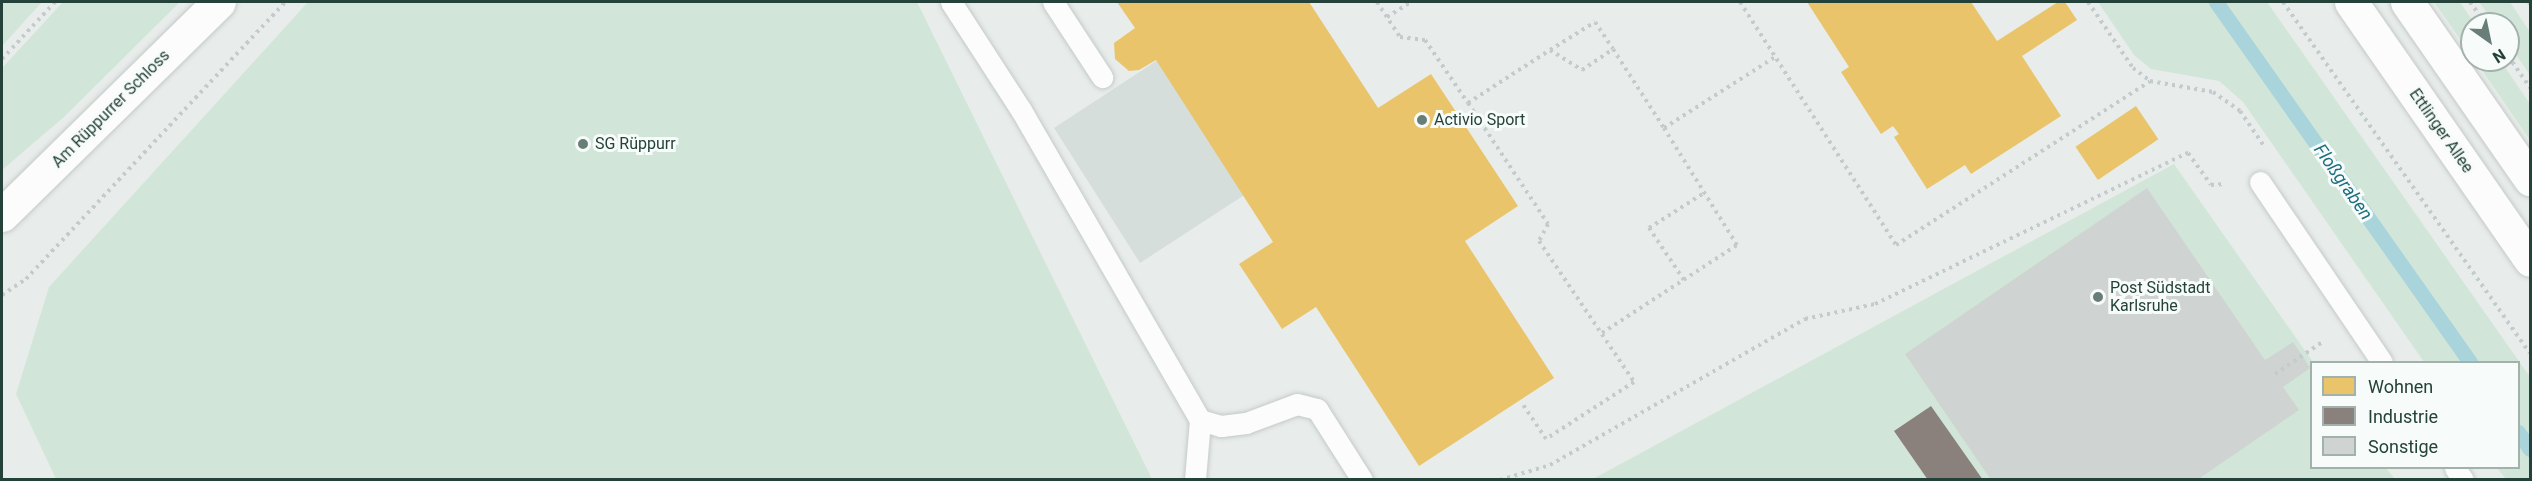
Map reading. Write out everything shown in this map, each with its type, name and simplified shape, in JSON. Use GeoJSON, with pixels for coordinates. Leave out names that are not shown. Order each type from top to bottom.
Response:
{"type":"FeatureCollection","features":[{"type":"Feature","properties":{"kind":"main road","name":"Am Rüppurrer Schloss"},"geometry":{"type":"LineString","coordinates":[[2,215],[219,2]]}},
{"type":"Feature","properties":{"kind":"main road","name":"Ettlinger Allee"},"geometry":{"type":"LineString","coordinates":[[2351,2],[2530,260]]}},
{"type":"Feature","properties":{"kind":"main road"},"geometry":{"type":"LineString","coordinates":[[2407,2],[2530,179]]}},
{"type":"Feature","properties":{"kind":"lane"},"geometry":{"type":"LineString","coordinates":[[951,2],[1021,110],[1200,420],[1195,480]]}},
{"type":"Feature","properties":{"kind":"lane"},"geometry":{"type":"LineString","coordinates":[[1053,2],[1102,77]]}},
{"type":"Feature","properties":{"kind":"lane"},"geometry":{"type":"LineString","coordinates":[[2260,182],[2381,361]]}},
{"type":"Feature","properties":{"kind":"lane"},"geometry":{"type":"LineString","coordinates":[[1200,420],[1221,426],[1246,423],[1297,404],[1317,409],[1362,480]]}},
{"type":"Feature","properties":{"kind":"path"},"geometry":{"type":"LineString","coordinates":[[2,59],[55,2]]}},
{"type":"Feature","properties":{"kind":"path"},"geometry":{"type":"LineString","coordinates":[[2,296],[26,279],[285,2]]}},
{"type":"Feature","properties":{"kind":"path"},"geometry":{"type":"LineString","coordinates":[[1377,2],[1400,37],[1425,40],[1468,103],[1548,224],[1539,241],[1634,382],[1546,439],[1521,403]]}},
{"type":"Feature","properties":{"kind":"path"},"geometry":{"type":"LineString","coordinates":[[1387,17],[1411,2]]}},
{"type":"Feature","properties":{"kind":"path"},"geometry":{"type":"LineString","coordinates":[[1740,2],[1896,245],[2150,81]]}},
{"type":"Feature","properties":{"kind":"path"},"geometry":{"type":"LineString","coordinates":[[1500,480],[1550,465],[1804,319],[1875,304],[2187,153],[2211,185],[2260,182],[2264,146],[2240,111],[2213,92],[2150,81],[2133,68],[2088,2]]}},
{"type":"Feature","properties":{"kind":"path"},"geometry":{"type":"LineString","coordinates":[[2283,2],[2530,353]]}},
{"type":"Feature","properties":{"kind":"path"},"geometry":{"type":"LineString","coordinates":[[1468,103],[1595,22],[1737,245],[1602,333]]}},
{"type":"Feature","properties":{"kind":"path"},"geometry":{"type":"LineString","coordinates":[[1550,50],[1582,70],[1613,49]]}},
{"type":"Feature","properties":{"kind":"path"},"geometry":{"type":"LineString","coordinates":[[1664,128],[1775,57]]}},
{"type":"Feature","properties":{"kind":"path"},"geometry":{"type":"LineString","coordinates":[[2519,72],[2530,88]]}},
{"type":"Feature","properties":{"kind":"path"},"geometry":{"type":"LineString","coordinates":[[1684,280],[1649,228],[1704,193]]}},
{"type":"Feature","properties":{"kind":"path"},"geometry":{"type":"LineString","coordinates":[[2275,374],[2329,337]]}},
{"type":"Feature","properties":{"kind":"shaded area"},"geometry":{"type":"Polygon","coordinates":[[[1246,2],[1309,2],[1378,108],[1140,263],[1054,128],[1246,2]]]}},
{"type":"Feature","properties":{"kind":"green space"},"geometry":{"type":"Polygon","coordinates":[[[2,2],[42,2],[2,46],[2,2]]]}},
{"type":"Feature","properties":{"kind":"green space"},"geometry":{"type":"Polygon","coordinates":[[[63,2],[180,2],[64,117],[2,170],[2,68],[63,2]]]}},
{"type":"Feature","properties":{"kind":"green space","name":"SG Rüppurr"},"geometry":{"type":"Polygon","coordinates":[[[308,2],[917,2],[1152,479],[56,479],[16,394],[49,287],[308,2]]]}},
{"type":"Feature","properties":{"kind":"green space"},"geometry":{"type":"Polygon","coordinates":[[[2098,2],[2267,2],[2519,361],[2423,361],[2243,102],[2219,81],[2151,69],[2134,55],[2098,2]]]}},
{"type":"Feature","properties":{"kind":"green space"},"geometry":{"type":"Polygon","coordinates":[[[2434,2],[2460,2],[2467,12],[2460,12],[2460,39],[2434,2]]]}},
{"type":"Feature","properties":{"kind":"green space"},"geometry":{"type":"Polygon","coordinates":[[[2479,2],[2510,2],[2517,12],[2486,12],[2479,2]]]}},
{"type":"Feature","properties":{"kind":"green space"},"geometry":{"type":"Polygon","coordinates":[[[2520,17],[2530,32],[2530,75],[2520,60],[2520,17]]]}},
{"type":"Feature","properties":{"kind":"green space"},"geometry":{"type":"Polygon","coordinates":[[[2483,72],[2508,72],[2530,104],[2530,140],[2483,72]]]}},
{"type":"Feature","properties":{"kind":"green space","name":"Post Südstadt Karlsruhe"},"geometry":{"type":"Polygon","coordinates":[[[2174,164],[2312,361],[2310,361],[2310,469],[2387,469],[2395,479],[1591,480],[2174,164]]]}},
{"type":"Feature","properties":{"kind":"green space"},"geometry":{"type":"Polygon","coordinates":[[[2520,363],[2530,377],[2530,479],[2506,479],[2498,469],[2520,469],[2520,363]]]}},
{"type":"Feature","properties":{"kind":"building: Wohnen"},"geometry":{"type":"Polygon","coordinates":[[[1117,2],[1309,2],[1378,108],[1431,74],[1518,206],[1465,241],[1554,378],[1419,466],[1316,307],[1282,329],[1239,264],[1273,242],[1156,60],[1139,70],[1129,71],[1115,59],[1114,43],[1135,28],[1117,2]]]}},
{"type":"Feature","properties":{"kind":"building: Wohnen"},"geometry":{"type":"Polygon","coordinates":[[[1807,2],[1971,2],[1997,41],[2058,2],[2065,2],[2077,20],[2022,56],[2061,116],[1971,174],[1965,165],[1927,189],[1894,137],[1899,134],[1893,126],[1881,134],[1875,125],[1841,72],[1849,67],[1807,2]]]}},
{"type":"Feature","properties":{"kind":"building: Wohnen"},"geometry":{"type":"Polygon","coordinates":[[[2136,106],[2158,139],[2098,180],[2075,147],[2136,106]]]}},
{"type":"Feature","properties":{"kind":"building: Industrie"},"geometry":{"type":"Polygon","coordinates":[[[1931,406],[1983,480],[1928,480],[1894,431],[1931,406]]]}},
{"type":"Feature","properties":{"kind":"building: Sonstige"},"geometry":{"type":"Polygon","coordinates":[[[2147,188],[2265,360],[2293,342],[2302,355],[2310,368],[2283,387],[2299,410],[2197,480],[1991,480],[1905,354],[2147,188]]]}},
{"type":"Feature","properties":{"kind":"waterway","name":"Floßgraben"},"geometry":{"type":"LineString","coordinates":[[2216,2],[2469,361]]}},
{"type":"Feature","properties":{"kind":"waterway","name":"Floßgraben"},"geometry":{"type":"LineString","coordinates":[[2520,435],[2530,449]]}},
{"type":"Feature","properties":{"kind":"place","name":"Activio Sport"},"geometry":{"type":"Point","coordinates":[1422,120]}},
{"type":"Feature","properties":{"kind":"place","name":"SG Rüppurr"},"geometry":{"type":"Point","coordinates":[583,144]}},
{"type":"Feature","properties":{"kind":"place","name":"Post Südstadt Karlsruhe"},"geometry":{"type":"Point","coordinates":[2098,297]}}]}
